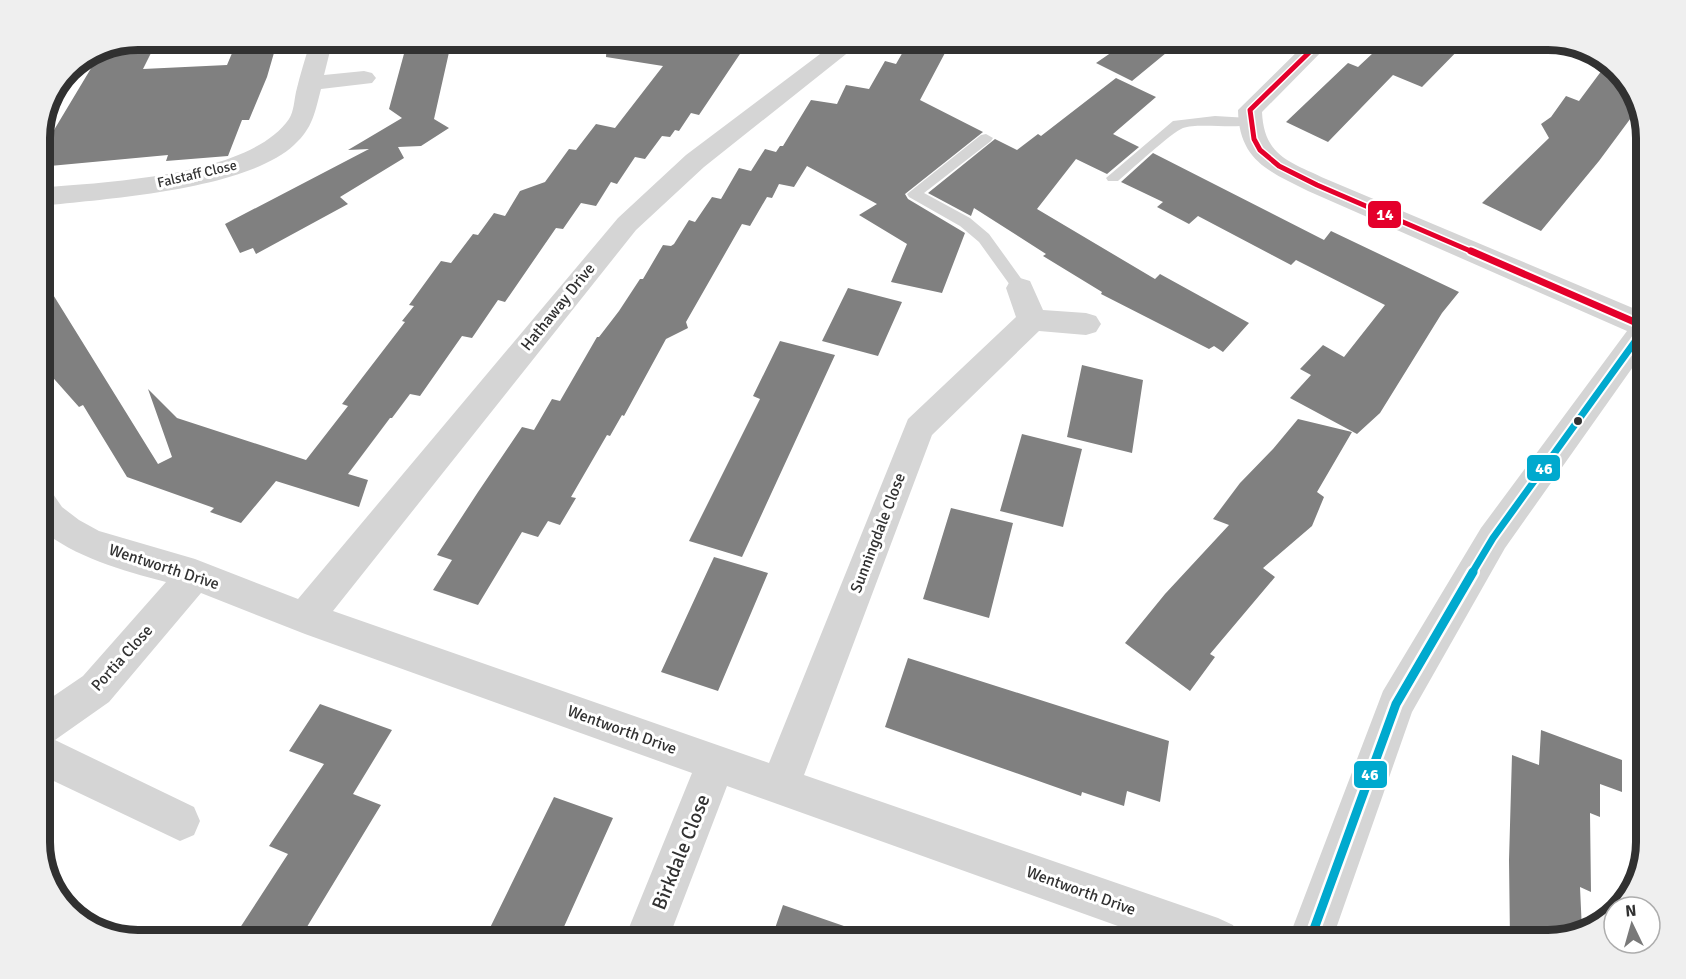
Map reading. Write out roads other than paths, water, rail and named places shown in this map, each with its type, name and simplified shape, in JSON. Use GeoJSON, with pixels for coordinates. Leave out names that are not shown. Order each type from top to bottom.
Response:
{"type":"FeatureCollection","features":[{"type":"Feature","properties":{"kind":"street","name":"Falstaff Close"},"geometry":{"type":"LineString","coordinates":[[50,196],[151,185],[242,164],[283,144],[302,119],[319,49]]}},
{"type":"Feature","properties":{"kind":"street","name":"Hathaway Drive"},"geometry":{"type":"LineString","coordinates":[[305,618],[627,224],[695,161],[841,49]]}},
{"type":"Feature","properties":{"kind":"street"},"geometry":{"type":"LineString","coordinates":[[1313,49],[1250,110],[1249,128],[1255,144],[1272,161],[1317,185],[1636,322]]}},
{"type":"Feature","properties":{"kind":"street"},"geometry":{"type":"LineString","coordinates":[[310,83],[364,78]]}},
{"type":"Feature","properties":{"kind":"street"},"geometry":{"type":"LineString","coordinates":[[1020,288],[1032,320],[1086,324]]}},
{"type":"Feature","properties":{"kind":"street","name":"Sunningdale Close"},"geometry":{"type":"LineString","coordinates":[[780,785],[919,428],[1032,320]]}},
{"type":"Feature","properties":{"kind":"street"},"geometry":{"type":"LineString","coordinates":[[1314,930],[1396,704],[1493,538],[1636,340]]}},
{"type":"Feature","properties":{"kind":"street","name":"Wentworth Drive"},"geometry":{"type":"LineString","coordinates":[[50,515],[67,531],[104,548],[195,575],[305,618],[1190,930]]}},
{"type":"Feature","properties":{"kind":"street","name":"Portia Close"},"geometry":{"type":"LineString","coordinates":[[50,721],[96,689],[195,575]]}},
{"type":"Feature","properties":{"kind":"street"},"geometry":{"type":"LineString","coordinates":[[50,758],[180,821]]}},
{"type":"Feature","properties":{"kind":"street","name":"Birkdale Close"},"geometry":{"type":"LineString","coordinates":[[650,930],[716,763]]}},
{"type":"Feature","properties":{"kind":"lane"},"geometry":{"type":"LineString","coordinates":[[1113,178],[1178,124],[1215,120],[1249,122]]}},
{"type":"Feature","properties":{"kind":"lane"},"geometry":{"type":"LineString","coordinates":[[986,138],[914,194],[965,222],[984,238],[1020,288]]}}]}
